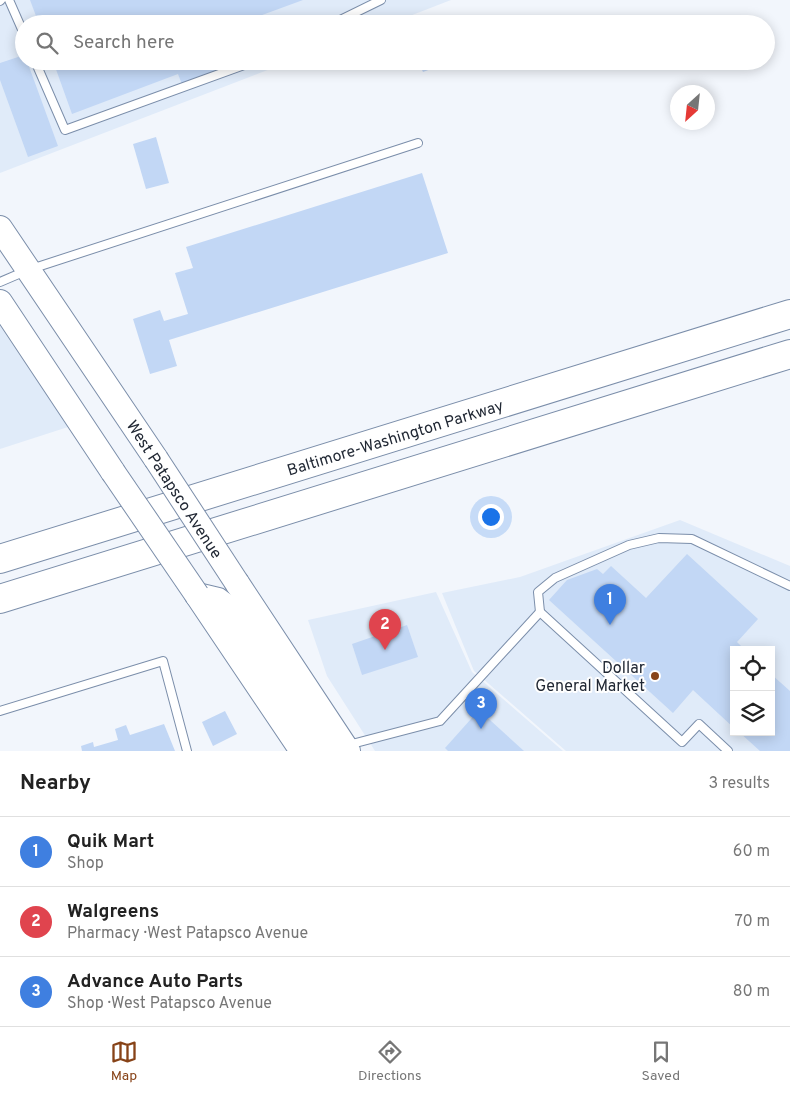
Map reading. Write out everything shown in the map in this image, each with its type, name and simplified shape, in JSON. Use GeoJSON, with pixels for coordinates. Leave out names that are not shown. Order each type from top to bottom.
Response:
{"type":"FeatureCollection","features":[{"type":"Feature","properties":{"kind":"highway","name":"Baltimore-Washington Parkway"},"geometry":{"type":"LineString","coordinates":[[0,559],[790,314]]}},
{"type":"Feature","properties":{"kind":"highway"},"geometry":{"type":"LineString","coordinates":[[0,599],[790,354]]}},
{"type":"Feature","properties":{"kind":"main road","name":"West Patapsco Avenue"},"geometry":{"type":"LineString","coordinates":[[0,228],[156,459],[346,748]]}},
{"type":"Feature","properties":{"kind":"main road"},"geometry":{"type":"LineString","coordinates":[[0,302],[302,751]]}},
{"type":"Feature","properties":{"kind":"main road"},"geometry":{"type":"LineString","coordinates":[[197,595],[218,600],[226,606],[319,743],[324,746],[346,748]]}},
{"type":"Feature","properties":{"kind":"lane"},"geometry":{"type":"LineString","coordinates":[[9,0],[16,15]]}},
{"type":"Feature","properties":{"kind":"lane"},"geometry":{"type":"LineString","coordinates":[[350,15],[381,0]]}},
{"type":"Feature","properties":{"kind":"lane"},"geometry":{"type":"LineString","coordinates":[[40,70],[65,130],[230,70]]}},
{"type":"Feature","properties":{"kind":"lane"},"geometry":{"type":"LineString","coordinates":[[0,282],[28,270],[418,143]]}},
{"type":"Feature","properties":{"kind":"lane"},"geometry":{"type":"LineString","coordinates":[[728,751],[699,724],[682,742],[540,612],[538,592],[554,578],[629,545],[660,538],[692,538],[790,586]]}},
{"type":"Feature","properties":{"kind":"lane"},"geometry":{"type":"LineString","coordinates":[[346,748],[440,721],[540,612]]}},
{"type":"Feature","properties":{"kind":"lane"},"geometry":{"type":"LineString","coordinates":[[0,711],[163,661],[187,751]]}},
{"type":"Feature","properties":{"kind":"shaded area"},"geometry":{"type":"Polygon","coordinates":[[[0,0],[451,0],[412,15],[15,15],[15,70],[268,70],[0,173],[0,0]]]}},
{"type":"Feature","properties":{"kind":"shaded area"},"geometry":{"type":"Polygon","coordinates":[[[0,326],[68,427],[0,449],[0,326]]]}},
{"type":"Feature","properties":{"kind":"shaded area"},"geometry":{"type":"Polygon","coordinates":[[[680,520],[790,566],[790,751],[566,751],[474,671],[442,593],[520,577],[680,520]]]}},
{"type":"Feature","properties":{"kind":"shaded area"},"geometry":{"type":"Polygon","coordinates":[[[436,592],[472,672],[563,751],[375,751],[327,676],[308,620],[436,592]]]}},
{"type":"Feature","properties":{"kind":"building"},"geometry":{"type":"Polygon","coordinates":[[[30,0],[303,0],[262,15],[36,15],[30,0]]]}},
{"type":"Feature","properties":{"kind":"building"},"geometry":{"type":"Polygon","coordinates":[[[15,58],[15,70],[30,70],[58,146],[28,157],[0,80],[0,63],[15,58]]]}},
{"type":"Feature","properties":{"kind":"building"},"geometry":{"type":"Polygon","coordinates":[[[56,70],[228,70],[183,87],[178,74],[72,114],[56,70]]]}},
{"type":"Feature","properties":{"kind":"building"},"geometry":{"type":"Polygon","coordinates":[[[156,137],[169,183],[146,189],[133,144],[156,137]]]}},
{"type":"Feature","properties":{"kind":"building"},"geometry":{"type":"Polygon","coordinates":[[[422,173],[448,253],[169,340],[177,366],[150,374],[133,319],[160,310],[164,321],[188,314],[175,273],[193,268],[186,247],[422,173]]]}},
{"type":"Feature","properties":{"kind":"building"},"geometry":{"type":"Polygon","coordinates":[[[687,554],[758,619],[737,642],[741,646],[730,646],[730,724],[693,690],[673,713],[549,600],[567,580],[597,569],[603,574],[611,566],[646,598],[687,554]]]}},
{"type":"Feature","properties":{"kind":"building"},"geometry":{"type":"Polygon","coordinates":[[[407,625],[418,657],[362,675],[352,644],[407,625]]]}},
{"type":"Feature","properties":{"kind":"building"},"geometry":{"type":"Polygon","coordinates":[[[775,678],[790,691],[790,751],[760,751],[743,736],[775,736],[775,678]]]}},
{"type":"Feature","properties":{"kind":"building"},"geometry":{"type":"Polygon","coordinates":[[[479,710],[524,751],[448,751],[445,748],[479,710]]]}},
{"type":"Feature","properties":{"kind":"building"},"geometry":{"type":"Polygon","coordinates":[[[225,711],[237,734],[213,746],[202,722],[225,711]]]}},
{"type":"Feature","properties":{"kind":"building"},"geometry":{"type":"Polygon","coordinates":[[[164,724],[175,751],[82,751],[81,746],[93,742],[94,747],[118,740],[115,729],[126,725],[130,735],[164,724]]]}},
{"type":"Feature","properties":{"kind":"place","name":"Quik Mart"},"geometry":{"type":"Point","coordinates":[610,625]}},
{"type":"Feature","properties":{"kind":"place","name":"Walgreens"},"geometry":{"type":"Point","coordinates":[385,650]}},
{"type":"Feature","properties":{"kind":"place","name":"Dollar General Market"},"geometry":{"type":"Point","coordinates":[655,676]}},
{"type":"Feature","properties":{"kind":"place","name":"Advance Auto Parts"},"geometry":{"type":"Point","coordinates":[481,729]}}]}
